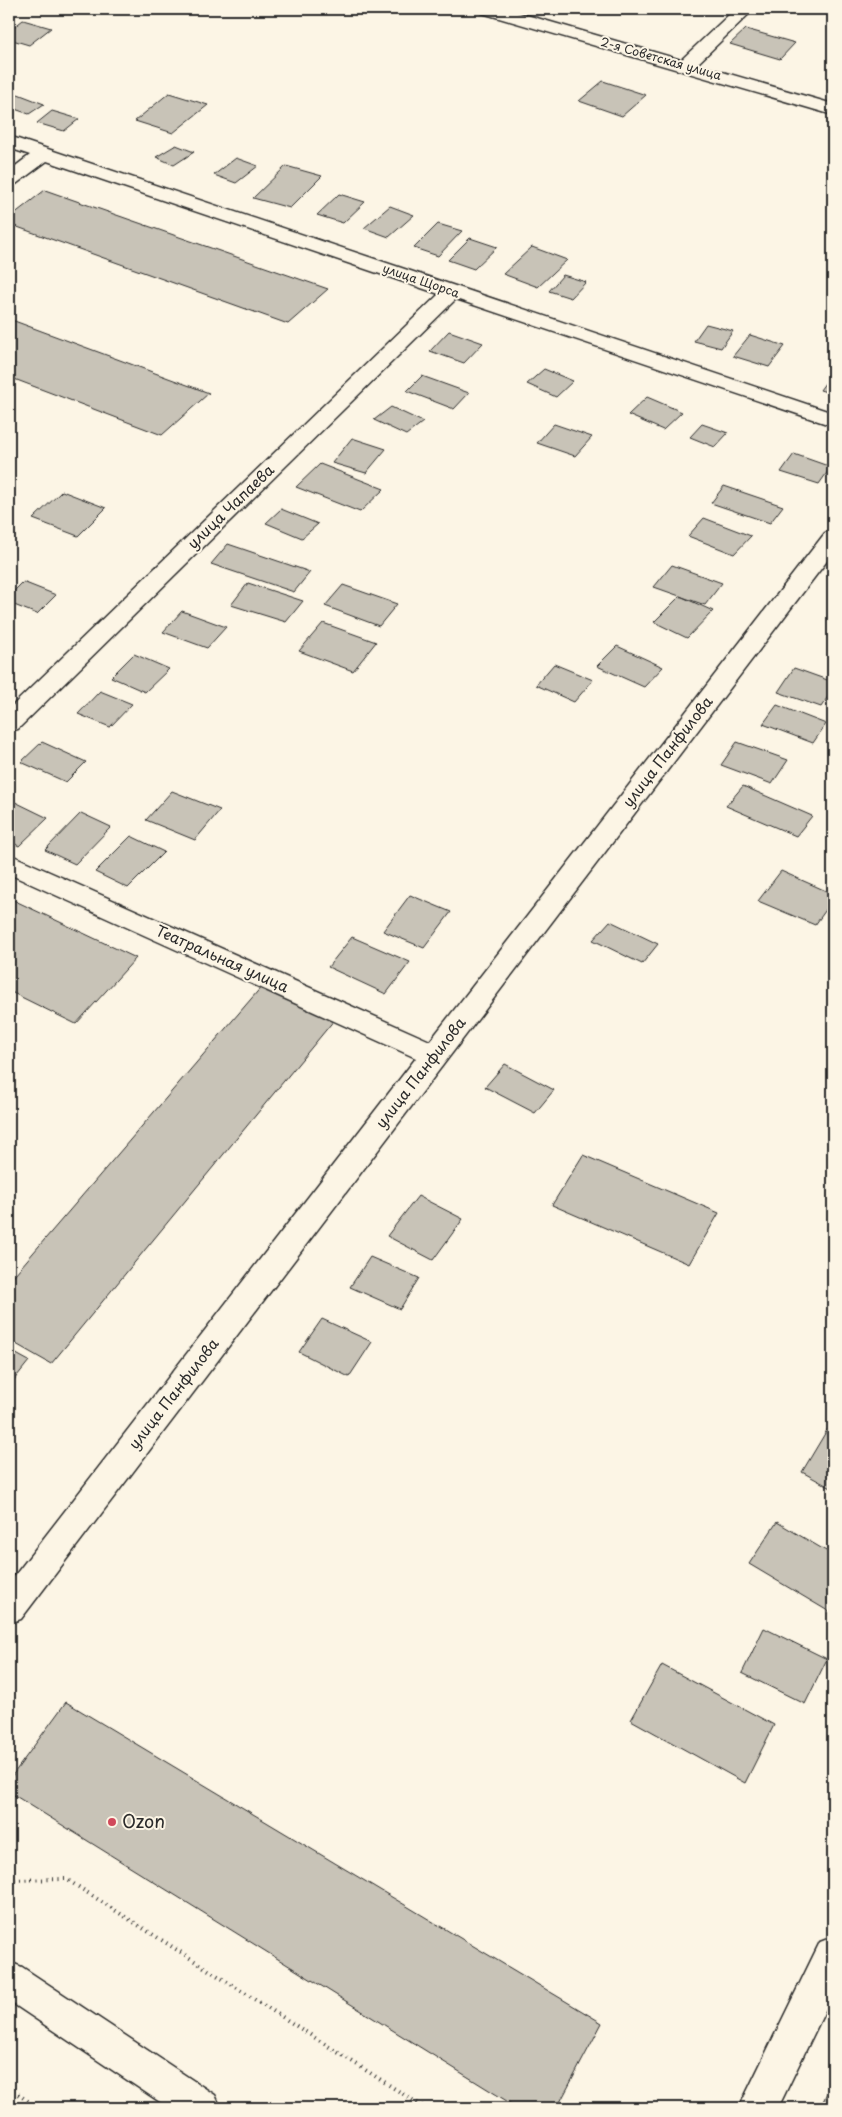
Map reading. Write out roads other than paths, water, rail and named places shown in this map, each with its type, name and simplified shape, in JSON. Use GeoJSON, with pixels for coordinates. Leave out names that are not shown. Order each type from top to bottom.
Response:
{"type":"FeatureCollection","features":[{"type":"Feature","properties":{"kind":"street","name":"2-я Советская улица"},"geometry":{"type":"LineString","coordinates":[[488,9],[833,110]]}},
{"type":"Feature","properties":{"kind":"street"},"geometry":{"type":"LineString","coordinates":[[686,66],[745,9]]}},
{"type":"Feature","properties":{"kind":"street","name":"улица Щорса"},"geometry":{"type":"LineString","coordinates":[[9,142],[833,420]]}},
{"type":"Feature","properties":{"kind":"street"},"geometry":{"type":"LineString","coordinates":[[9,180],[44,154]]}},
{"type":"Feature","properties":{"kind":"street","name":"улица Чапаева"},"geometry":{"type":"LineString","coordinates":[[9,723],[453,291]]}},
{"type":"Feature","properties":{"kind":"street","name":"улица Панфилова"},"geometry":{"type":"LineString","coordinates":[[9,1608],[833,538]]}},
{"type":"Feature","properties":{"kind":"street","name":"Театральная улица"},"geometry":{"type":"LineString","coordinates":[[9,863],[435,1055]]}},
{"type":"Feature","properties":{"kind":"street"},"geometry":{"type":"LineString","coordinates":[[758,2108],[833,1955]]}},
{"type":"Feature","properties":{"kind":"street"},"geometry":{"type":"LineString","coordinates":[[9,1980],[202,2108]]}},
{"type":"Feature","properties":{"kind":"place","name":"Ozon"},"geometry":{"type":"Point","coordinates":[112,1822]}}]}
